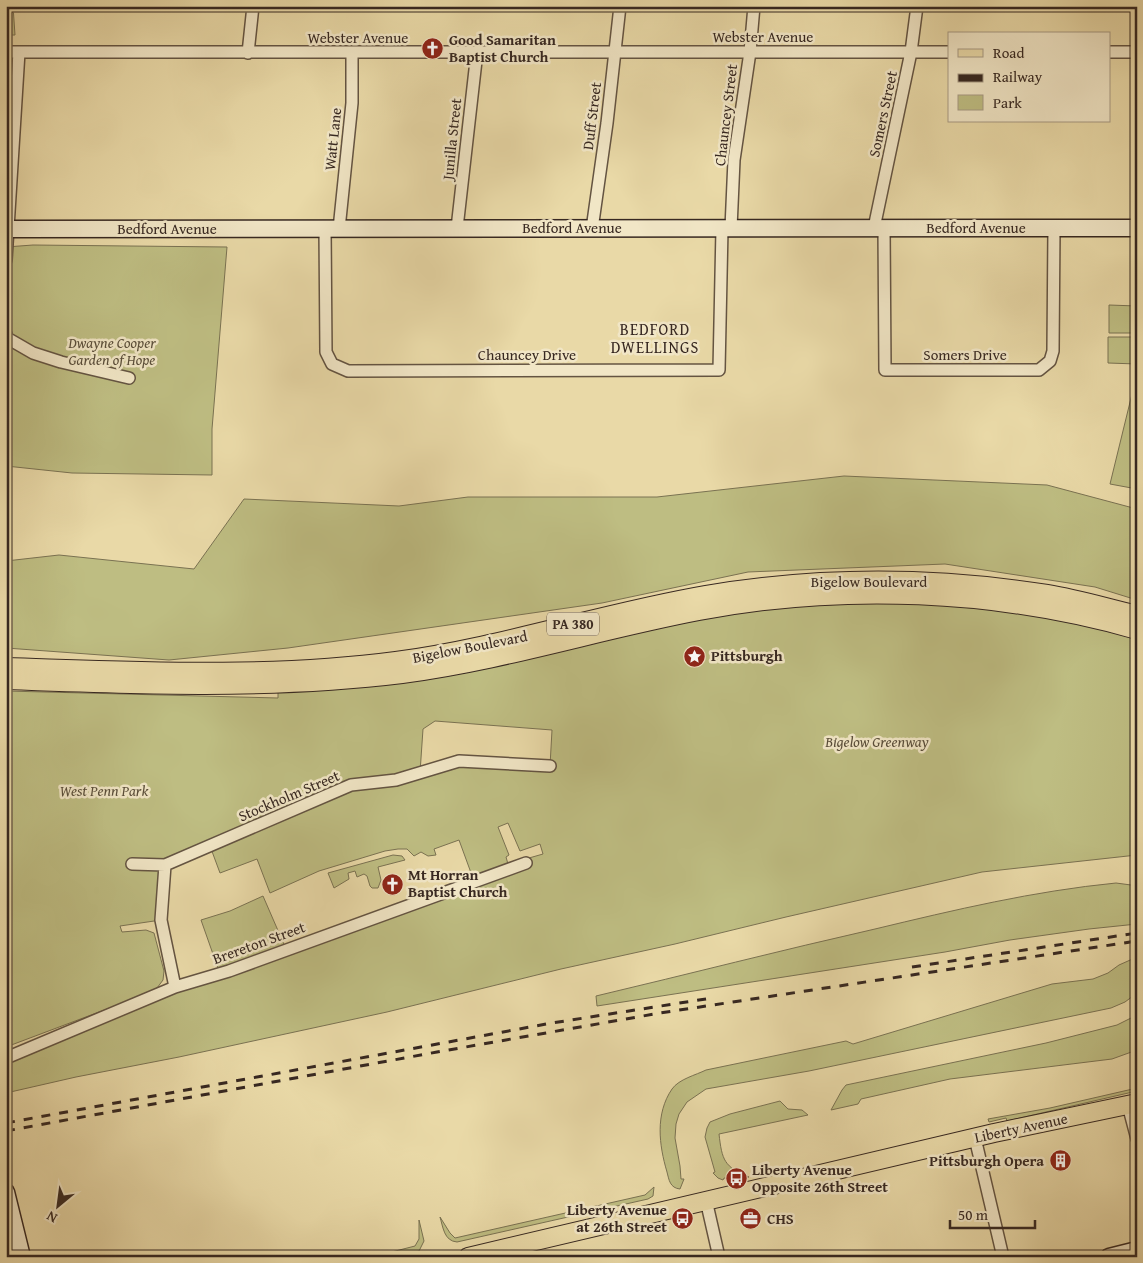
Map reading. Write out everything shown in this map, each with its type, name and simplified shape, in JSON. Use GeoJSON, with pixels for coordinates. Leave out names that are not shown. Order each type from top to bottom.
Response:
{"type":"FeatureCollection","features":[{"type":"Feature","properties":{"kind":"main road","name":"Bigelow Boulevard"},"geometry":{"type":"LineString","coordinates":[[6,667],[180,672],[307,670],[357,666],[399,661],[483,646],[702,596],[802,582],[901,581],[996,587],[1050,594],[1137,615]]}},
{"type":"Feature","properties":{"kind":"main road","name":"Bigelow Boulevard"},"geometry":{"type":"LineString","coordinates":[[6,680],[225,686],[327,682],[440,668],[506,656],[701,611],[750,603],[816,597],[904,596],[986,602],[1029,607],[1084,617],[1137,630]]}},
{"type":"Feature","properties":{"kind":"main road","name":"Liberty Avenue"},"geometry":{"type":"LineString","coordinates":[[468,1257],[975,1138],[1133,1104]]}},
{"type":"Feature","properties":{"kind":"street"},"geometry":{"type":"LineString","coordinates":[[248,53],[253,6]]}},
{"type":"Feature","properties":{"kind":"street","name":"Duff Street"},"geometry":{"type":"LineString","coordinates":[[592,229],[607,123],[620,6]]}},
{"type":"Feature","properties":{"kind":"street","name":"Chauncey Street"},"geometry":{"type":"LineString","coordinates":[[727,229],[734,160],[750,52],[754,6]]}},
{"type":"Feature","properties":{"kind":"street","name":"Somers Street"},"geometry":{"type":"LineString","coordinates":[[879,228],[912,52],[917,6]]}},
{"type":"Feature","properties":{"kind":"street","name":"Webster Avenue"},"geometry":{"type":"LineString","coordinates":[[6,52],[948,52]]}},
{"type":"Feature","properties":{"kind":"street"},"geometry":{"type":"LineString","coordinates":[[6,260],[19,52]]}},
{"type":"Feature","properties":{"kind":"street","name":"Watt Lane"},"geometry":{"type":"LineString","coordinates":[[332,229],[352,103],[352,52]]}},
{"type":"Feature","properties":{"kind":"street","name":"Junilla Street"},"geometry":{"type":"LineString","coordinates":[[457,228],[477,52]]}},
{"type":"Feature","properties":{"kind":"street"},"geometry":{"type":"LineString","coordinates":[[1110,52],[1137,52]]}},
{"type":"Feature","properties":{"kind":"street","name":"Somers Drive"},"geometry":{"type":"LineString","coordinates":[[879,228],[884,370],[1039,370],[1050,361],[1053,351],[1054,228]]}},
{"type":"Feature","properties":{"kind":"street","name":"Bedford Avenue"},"geometry":{"type":"LineString","coordinates":[[7,229],[1137,228]]}},
{"type":"Feature","properties":{"kind":"street","name":"Chauncey Drive"},"geometry":{"type":"LineString","coordinates":[[332,229],[326,352],[332,364],[348,371],[719,370],[727,229]]}},
{"type":"Feature","properties":{"kind":"street"},"geometry":{"type":"LineString","coordinates":[[6,334],[7,338],[33,353],[61,362],[129,378]]}},
{"type":"Feature","properties":{"kind":"street","name":"Stockholm Street"},"geometry":{"type":"LineString","coordinates":[[132,864],[165,865],[351,785],[396,780],[459,761],[550,766]]}},
{"type":"Feature","properties":{"kind":"street","name":"Brereton Street"},"geometry":{"type":"LineString","coordinates":[[6,1058],[175,987],[229,971],[526,863]]}},
{"type":"Feature","properties":{"kind":"street"},"geometry":{"type":"LineString","coordinates":[[165,865],[161,920],[175,987]]}},
{"type":"Feature","properties":{"kind":"street"},"geometry":{"type":"LineString","coordinates":[[1133,1104],[1137,1140]]}},
{"type":"Feature","properties":{"kind":"street"},"geometry":{"type":"LineString","coordinates":[[975,1138],[1003,1257]]}},
{"type":"Feature","properties":{"kind":"street"},"geometry":{"type":"LineString","coordinates":[[6,1192],[21,1255]]}},
{"type":"Feature","properties":{"kind":"street"},"geometry":{"type":"LineString","coordinates":[[706,1200],[719,1257]]}},
{"type":"Feature","properties":{"kind":"street"},"geometry":{"type":"LineString","coordinates":[[1109,1257],[1137,1250]]}},
{"type":"Feature","properties":{"kind":"green space"},"geometry":{"type":"Polygon","coordinates":[[[6,6],[13,6],[15,35],[6,35],[6,6]]]}},
{"type":"Feature","properties":{"kind":"green space","name":"Dwayne Cooper Garden of Hope"},"geometry":{"type":"Polygon","coordinates":[[[33,245],[227,247],[212,429],[212,475],[72,473],[6,466],[6,247],[33,245]]]}},
{"type":"Feature","properties":{"kind":"green space"},"geometry":{"type":"Polygon","coordinates":[[[1109,305],[1137,306],[1137,333],[1109,333],[1109,305]]]}},
{"type":"Feature","properties":{"kind":"green space"},"geometry":{"type":"Polygon","coordinates":[[[1108,337],[1137,337],[1137,364],[1108,363],[1108,337]]]}},
{"type":"Feature","properties":{"kind":"green space"},"geometry":{"type":"Polygon","coordinates":[[[1132,394],[1137,394],[1137,489],[1110,484],[1132,394]]]}},
{"type":"Feature","properties":{"kind":"green space"},"geometry":{"type":"Polygon","coordinates":[[[844,476],[1047,485],[1137,509],[1137,600],[1095,587],[945,564],[748,572],[602,603],[288,648],[169,660],[6,648],[6,561],[59,555],[194,569],[244,499],[399,506],[468,497],[657,497],[844,476]]]}},
{"type":"Feature","properties":{"kind":"green space"},"geometry":{"type":"Polygon","coordinates":[[[885,602],[949,606],[1044,617],[1137,638],[1137,855],[982,872],[561,969],[387,1012],[6,1093],[6,1058],[220,974],[201,920],[230,911],[263,896],[286,949],[474,881],[459,840],[434,849],[436,855],[428,856],[421,852],[414,856],[407,849],[385,851],[319,871],[270,893],[257,859],[220,873],[210,846],[165,865],[161,920],[120,926],[122,932],[146,930],[154,933],[164,971],[163,980],[157,988],[123,1003],[6,1047],[6,691],[278,698],[278,690],[764,608],[885,602]],[[435,721],[423,729],[420,773],[459,761],[550,766],[552,730],[435,721]],[[508,823],[498,827],[509,855],[506,857],[508,864],[543,854],[540,844],[520,851],[508,823]]]}},
{"type":"Feature","properties":{"kind":"green space"},"geometry":{"type":"Polygon","coordinates":[[[393,855],[402,856],[405,860],[378,867],[381,880],[378,888],[370,886],[367,876],[364,874],[357,877],[355,871],[348,873],[349,879],[334,888],[328,873],[393,855]]]}},
{"type":"Feature","properties":{"kind":"green space"},"geometry":{"type":"Polygon","coordinates":[[[1116,883],[1131,885],[1137,889],[1137,924],[1010,940],[945,952],[597,1006],[596,996],[805,945],[994,902],[1085,886],[1116,883]]]}},
{"type":"Feature","properties":{"kind":"green space"},"geometry":{"type":"Polygon","coordinates":[[[1137,957],[1137,993],[1125,1002],[1111,1008],[809,1071],[706,1089],[687,1102],[679,1114],[676,1124],[675,1138],[681,1179],[684,1179],[680,1189],[674,1187],[668,1178],[660,1130],[663,1109],[672,1089],[688,1078],[706,1070],[846,1041],[853,1044],[1052,984],[1093,979],[1137,957]]]}},
{"type":"Feature","properties":{"kind":"green space"},"geometry":{"type":"Polygon","coordinates":[[[1137,1015],[1137,1050],[1112,1059],[950,1079],[861,1099],[858,1104],[831,1110],[846,1085],[1046,1043],[1117,1025],[1137,1015]]]}},
{"type":"Feature","properties":{"kind":"green space"},"geometry":{"type":"Polygon","coordinates":[[[1137,1088],[1137,1091],[1007,1121],[1006,1118],[989,1122],[988,1119],[1050,1108],[1137,1088]]]}},
{"type":"Feature","properties":{"kind":"green space"},"geometry":{"type":"Polygon","coordinates":[[[780,1101],[788,1109],[802,1110],[808,1115],[719,1134],[721,1150],[726,1162],[734,1170],[749,1177],[724,1178],[723,1180],[718,1178],[713,1173],[715,1172],[705,1137],[710,1122],[730,1114],[780,1101]]]}},
{"type":"Feature","properties":{"kind":"green space"},"geometry":{"type":"Polygon","coordinates":[[[654,1187],[653,1196],[648,1199],[457,1242],[449,1239],[443,1229],[440,1217],[455,1238],[645,1195],[654,1187]]]}},
{"type":"Feature","properties":{"kind":"green space"},"geometry":{"type":"Polygon","coordinates":[[[419,1220],[424,1241],[419,1251],[396,1257],[372,1257],[415,1246],[419,1239],[419,1220]]]}},
{"type":"Feature","properties":{"kind":"railway"},"geometry":{"type":"LineString","coordinates":[[912,967],[1137,933]]}},
{"type":"Feature","properties":{"kind":"railway"},"geometry":{"type":"LineString","coordinates":[[6,1131],[660,1013],[1137,941]]}},
{"type":"Feature","properties":{"kind":"railway"},"geometry":{"type":"LineString","coordinates":[[6,1123],[552,1023],[712,998]]}},
{"type":"Feature","properties":{"kind":"place","name":"Good Samaritan Baptist Church"},"geometry":{"type":"Point","coordinates":[433,49]}},
{"type":"Feature","properties":{"kind":"place","name":"Pittsburgh"},"geometry":{"type":"Point","coordinates":[695,656]}},
{"type":"Feature","properties":{"kind":"place","name":"Mt Horran Baptist Church"},"geometry":{"type":"Point","coordinates":[392,884]}},
{"type":"Feature","properties":{"kind":"place","name":"Pittsburgh Opera"},"geometry":{"type":"Point","coordinates":[1060,1161]}},
{"type":"Feature","properties":{"kind":"place","name":"Liberty Avenue Opposite 26th Street"},"geometry":{"type":"Point","coordinates":[736,1179]}},
{"type":"Feature","properties":{"kind":"place","name":"Liberty Avenue at 26th Street"},"geometry":{"type":"Point","coordinates":[683,1219]}},
{"type":"Feature","properties":{"kind":"place","name":"CHS"},"geometry":{"type":"Point","coordinates":[751,1219]}},
{"type":"Feature","properties":{"kind":"district","name":"BEDFORD DWELLINGS"},"geometry":{"type":"Point","coordinates":[655,338]}},
{"type":"Feature","properties":{"kind":"park label","name":"Bigelow Greenway"},"geometry":{"type":"Point","coordinates":[877,742]}},
{"type":"Feature","properties":{"kind":"park label","name":"West Penn Park"},"geometry":{"type":"Point","coordinates":[104,791]}}]}
